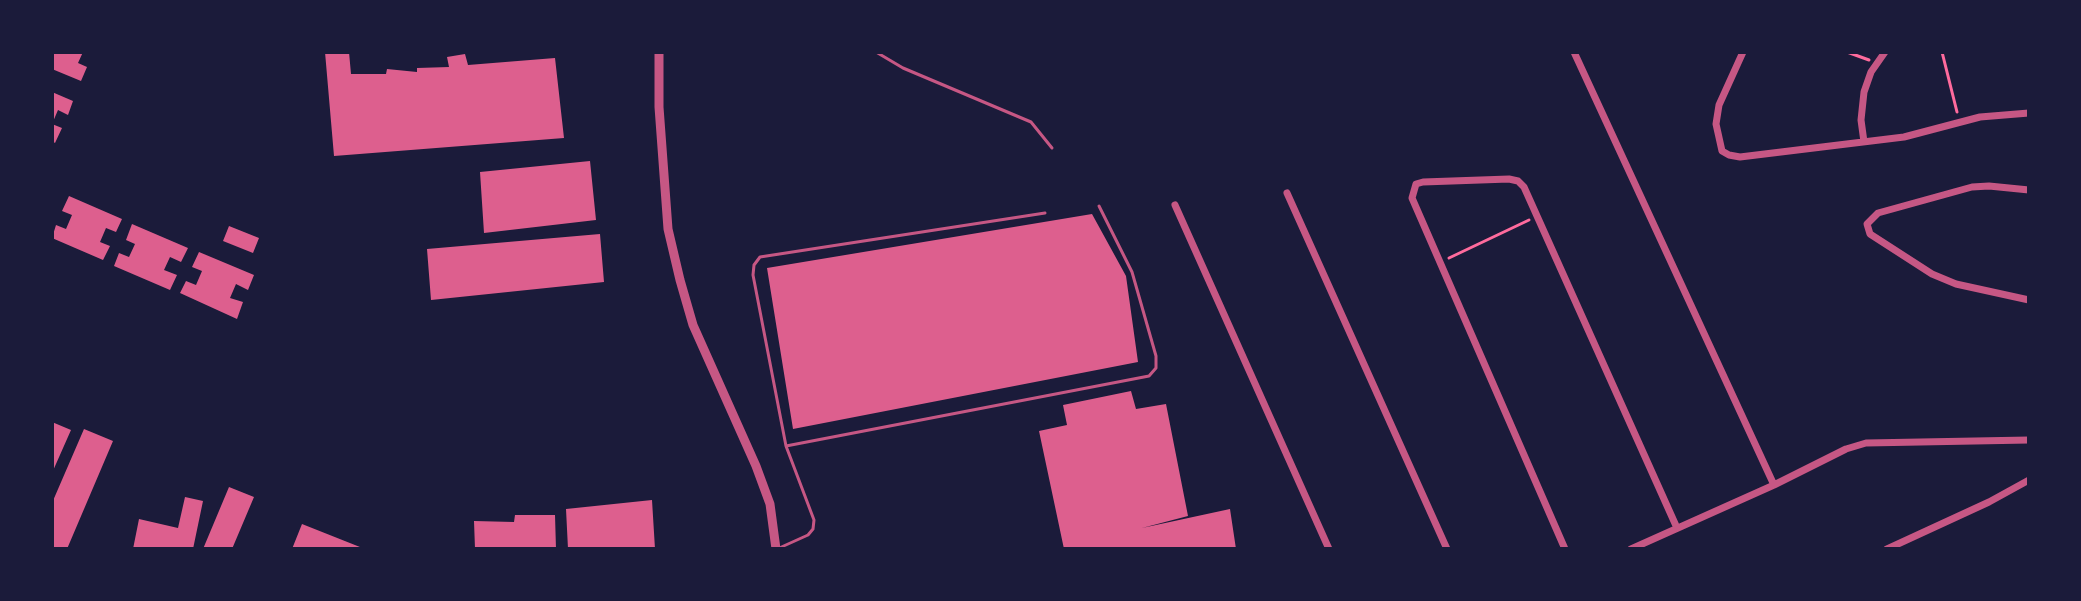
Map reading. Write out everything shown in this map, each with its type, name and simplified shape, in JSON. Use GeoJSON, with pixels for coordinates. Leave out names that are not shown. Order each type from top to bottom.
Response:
{"type":"FeatureCollection","features":[{"type":"Feature","properties":{"kind":"street"},"geometry":{"type":"LineString","coordinates":[[659,52],[659,119],[668,229],[680,280],[693,325],[770,504],[777,549]]}},
{"type":"Feature","properties":{"kind":"street"},"geometry":{"type":"LineString","coordinates":[[1574,52],[1774,485]]}},
{"type":"Feature","properties":{"kind":"street"},"geometry":{"type":"LineString","coordinates":[[1743,52],[1719,105],[1716,124],[1722,151],[1729,155],[1740,157],[1904,137],[1998,114],[2029,113]]}},
{"type":"Feature","properties":{"kind":"street"},"geometry":{"type":"LineString","coordinates":[[1864,142],[1861,120],[1864,92],[1876,62],[1885,52]]}},
{"type":"Feature","properties":{"kind":"street"},"geometry":{"type":"LineString","coordinates":[[1565,549],[1412,198],[1416,184],[1509,179],[1518,181],[1524,187],[1677,528]]}},
{"type":"Feature","properties":{"kind":"street"},"geometry":{"type":"LineString","coordinates":[[2029,190],[1972,187],[1878,213],[1867,224],[1870,234],[1932,274],[1956,284],[2029,300]]}},
{"type":"Feature","properties":{"kind":"street"},"geometry":{"type":"LineString","coordinates":[[1287,193],[1447,549]]}},
{"type":"Feature","properties":{"kind":"street"},"geometry":{"type":"LineString","coordinates":[[1175,205],[1329,549]]}},
{"type":"Feature","properties":{"kind":"street"},"geometry":{"type":"LineString","coordinates":[[1631,549],[1846,449],[1866,443],[2029,440]]}},
{"type":"Feature","properties":{"kind":"street"},"geometry":{"type":"LineString","coordinates":[[1887,549],[2029,480]]}},
{"type":"Feature","properties":{"kind":"lane"},"geometry":{"type":"LineString","coordinates":[[876,52],[903,68],[1031,122],[1052,148]]}},
{"type":"Feature","properties":{"kind":"lane"},"geometry":{"type":"LineString","coordinates":[[786,446],[1149,376],[1156,368],[1156,356],[1132,272],[1099,206]]}},
{"type":"Feature","properties":{"kind":"lane"},"geometry":{"type":"LineString","coordinates":[[777,549],[808,535],[814,520],[786,446],[753,275],[754,265],[760,257],[1045,213]]}},
{"type":"Feature","properties":{"kind":"path"},"geometry":{"type":"LineString","coordinates":[[1847,52],[1876,62]]}},
{"type":"Feature","properties":{"kind":"path"},"geometry":{"type":"LineString","coordinates":[[1942,52],[1960,123]]}},
{"type":"Feature","properties":{"kind":"path"},"geometry":{"type":"LineString","coordinates":[[1439,262],[1536,217]]}},
{"type":"Feature","properties":{"kind":"building"},"geometry":{"type":"Polygon","coordinates":[[[52,52],[83,52],[78,63],[87,67],[81,81],[52,69],[52,52]]]}},
{"type":"Feature","properties":{"kind":"building"},"geometry":{"type":"Polygon","coordinates":[[[325,52],[349,52],[351,74],[386,74],[387,69],[417,72],[417,68],[449,67],[447,57],[465,54],[468,65],[555,58],[564,138],[334,156],[325,52]]]}},
{"type":"Feature","properties":{"kind":"building"},"geometry":{"type":"Polygon","coordinates":[[[52,92],[73,101],[68,115],[58,110],[52,124],[52,92]]]}},
{"type":"Feature","properties":{"kind":"building"},"geometry":{"type":"Polygon","coordinates":[[[52,124],[62,128],[55,143],[52,141],[52,124]]]}},
{"type":"Feature","properties":{"kind":"building"},"geometry":{"type":"Polygon","coordinates":[[[590,161],[596,220],[484,233],[480,172],[590,161]]]}},
{"type":"Feature","properties":{"kind":"building"},"geometry":{"type":"Polygon","coordinates":[[[69,196],[122,219],[116,232],[106,228],[100,242],[110,246],[103,260],[52,238],[56,225],[66,229],[72,215],[62,211],[69,196]]]}},
{"type":"Feature","properties":{"kind":"building"},"geometry":{"type":"Polygon","coordinates":[[[1092,214],[1126,276],[1138,362],[793,429],[767,268],[1092,214]]]}},
{"type":"Feature","properties":{"kind":"building"},"geometry":{"type":"Polygon","coordinates":[[[132,224],[188,248],[181,262],[170,257],[164,270],[177,275],[170,290],[114,266],[119,253],[129,257],[135,244],[126,240],[132,224]]]}},
{"type":"Feature","properties":{"kind":"building"},"geometry":{"type":"Polygon","coordinates":[[[229,226],[259,238],[253,253],[223,241],[229,226]]]}},
{"type":"Feature","properties":{"kind":"building"},"geometry":{"type":"Polygon","coordinates":[[[600,234],[604,282],[431,300],[427,249],[600,234]]]}},
{"type":"Feature","properties":{"kind":"building"},"geometry":{"type":"Polygon","coordinates":[[[199,252],[254,275],[248,290],[236,284],[230,298],[243,302],[237,319],[180,293],[186,281],[196,285],[202,271],[192,267],[199,252]]]}},
{"type":"Feature","properties":{"kind":"building"},"geometry":{"type":"Polygon","coordinates":[[[1131,391],[1136,409],[1166,404],[1188,516],[1142,528],[1230,509],[1236,549],[1064,549],[1039,431],[1067,425],[1063,405],[1131,391]]]}},
{"type":"Feature","properties":{"kind":"building"},"geometry":{"type":"Polygon","coordinates":[[[52,422],[71,430],[52,473],[52,422]]]}},
{"type":"Feature","properties":{"kind":"building"},"geometry":{"type":"Polygon","coordinates":[[[84,429],[113,441],[67,549],[52,549],[52,503],[84,429]]]}},
{"type":"Feature","properties":{"kind":"building"},"geometry":{"type":"Polygon","coordinates":[[[229,487],[254,497],[232,549],[203,549],[229,487]]]}},
{"type":"Feature","properties":{"kind":"building"},"geometry":{"type":"Polygon","coordinates":[[[185,497],[203,501],[193,549],[133,549],[139,519],[178,528],[185,497]]]}},
{"type":"Feature","properties":{"kind":"building"},"geometry":{"type":"Polygon","coordinates":[[[652,500],[655,549],[568,549],[566,509],[652,500]]]}},
{"type":"Feature","properties":{"kind":"building"},"geometry":{"type":"Polygon","coordinates":[[[515,515],[555,515],[556,549],[475,549],[474,521],[514,522],[515,515]]]}},
{"type":"Feature","properties":{"kind":"building"},"geometry":{"type":"Polygon","coordinates":[[[302,524],[365,549],[292,549],[302,524]]]}}]}
